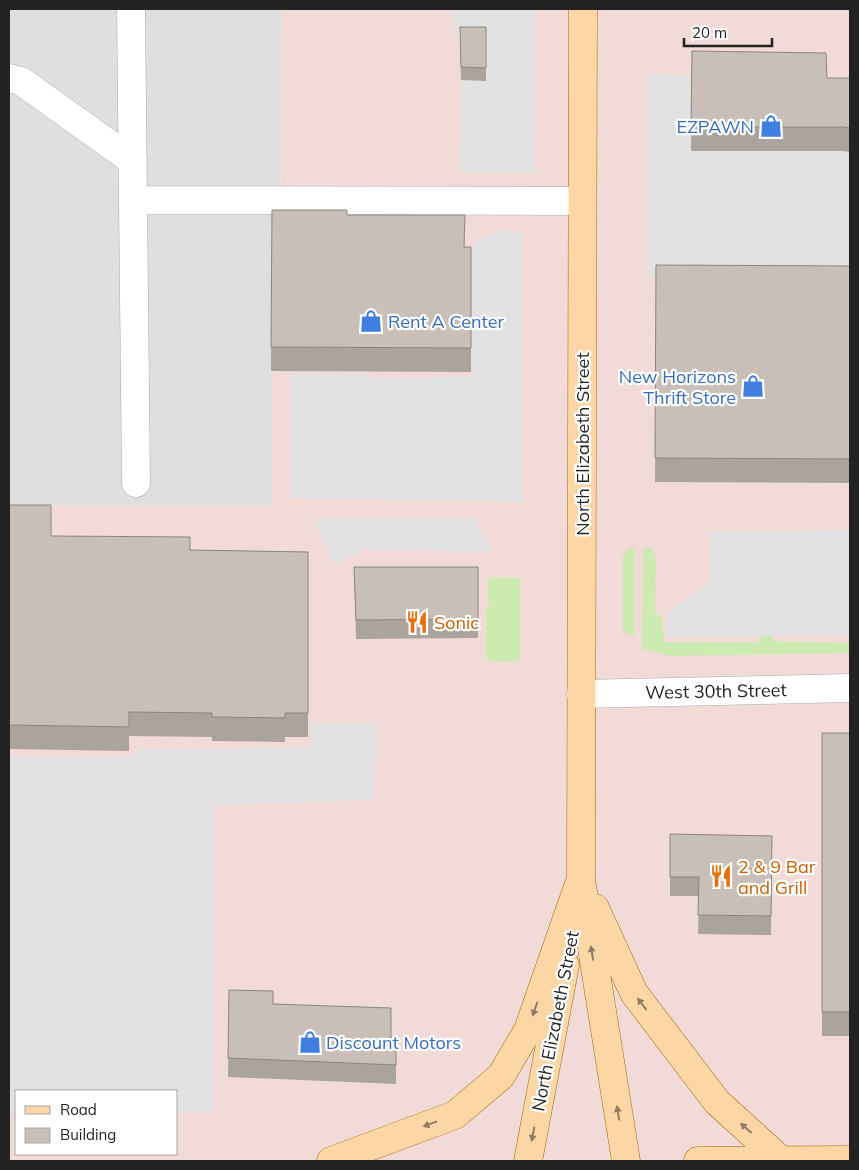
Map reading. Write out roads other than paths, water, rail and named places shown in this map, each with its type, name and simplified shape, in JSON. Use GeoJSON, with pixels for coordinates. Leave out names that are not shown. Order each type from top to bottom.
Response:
{"type":"FeatureCollection","features":[{"type":"Feature","properties":{"kind":"main road","name":"North Elizabeth Street"},"geometry":{"type":"LineString","coordinates":[[583,9],[581,880],[626,1161]]}},
{"type":"Feature","properties":{"kind":"main road","name":"North Elizabeth Street"},"geometry":{"type":"LineString","coordinates":[[528,1161],[581,880]]}},
{"type":"Feature","properties":{"kind":"main road"},"geometry":{"type":"LineString","coordinates":[[581,880],[634,993],[716,1102],[782,1161]]}},
{"type":"Feature","properties":{"kind":"main road"},"geometry":{"type":"LineString","coordinates":[[331,1161],[455,1116],[501,1076],[528,1030],[581,880]]}},
{"type":"Feature","properties":{"kind":"main road"},"geometry":{"type":"LineString","coordinates":[[698,1161],[850,1160]]}},
{"type":"Feature","properties":{"kind":"street"},"geometry":{"type":"LineString","coordinates":[[131,9],[136,482]]}},
{"type":"Feature","properties":{"kind":"street"},"geometry":{"type":"LineString","coordinates":[[9,78],[21,81],[133,161]]}},
{"type":"Feature","properties":{"kind":"street"},"geometry":{"type":"LineString","coordinates":[[133,200],[582,201]]}},
{"type":"Feature","properties":{"kind":"street","name":"West 30th Street"},"geometry":{"type":"LineString","coordinates":[[581,694],[850,688]]}},
{"type":"Feature","properties":{"kind":"place","name":"EZPAWN"},"geometry":{"type":"Point","coordinates":[771,126]}},
{"type":"Feature","properties":{"kind":"place","name":"Rent A Center"},"geometry":{"type":"Point","coordinates":[371,321]}},
{"type":"Feature","properties":{"kind":"place","name":"New Horizons Thrift Store"},"geometry":{"type":"Point","coordinates":[753,386]}},
{"type":"Feature","properties":{"kind":"place","name":"Sonic"},"geometry":{"type":"Point","coordinates":[417,622]}},
{"type":"Feature","properties":{"kind":"place","name":"2 & 9 Bar and Grill"},"geometry":{"type":"Point","coordinates":[721,876]}},
{"type":"Feature","properties":{"kind":"place","name":"Discount Motors"},"geometry":{"type":"Point","coordinates":[310,1042]}}]}
